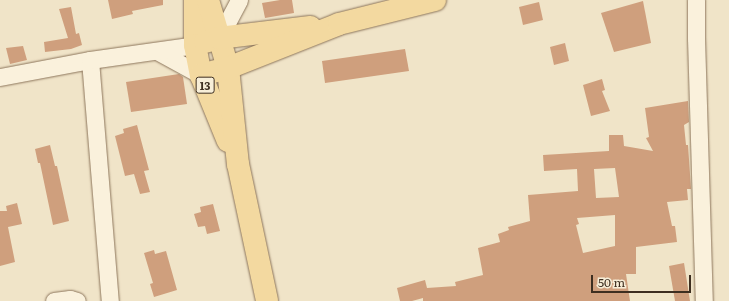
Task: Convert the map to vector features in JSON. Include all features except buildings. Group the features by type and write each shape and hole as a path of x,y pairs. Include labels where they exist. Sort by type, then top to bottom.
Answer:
{"main road":[{"name":"13","path":"195,0 195,44 201,75 238,164"},
{"path":"208,0 219,38"},
{"path":"195,44 219,38 339,24 435,0"},
{"path":"201,75 228,68 339,24"},
{"name":"13","path":"219,38 228,68 238,164 266,301"}],"street":[{"path":"219,38 239,0"},
{"path":"696,0 704,301"},
{"path":"0,77 90,60 158,51 195,44"},
{"path":"158,51 201,75"},
{"path":"90,60 110,301"},
{"path":"54,301 70,299 78,301"}]}
